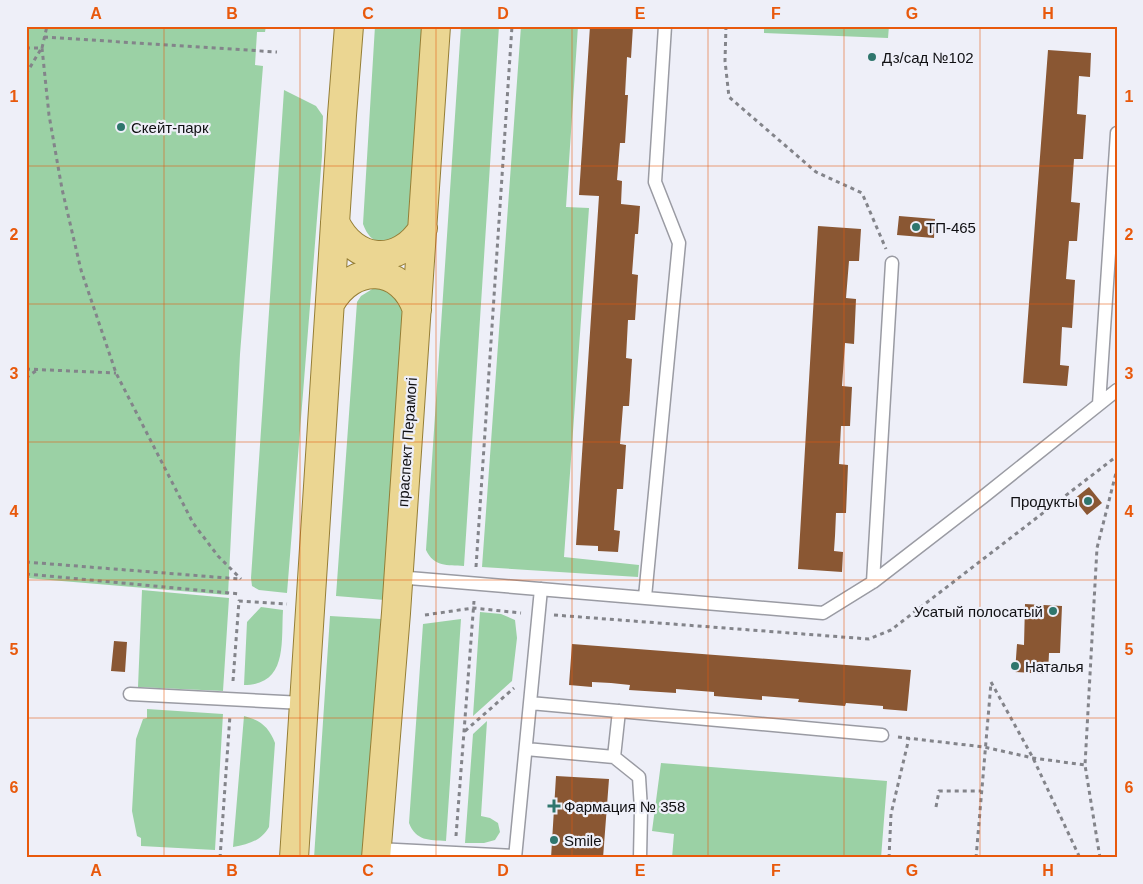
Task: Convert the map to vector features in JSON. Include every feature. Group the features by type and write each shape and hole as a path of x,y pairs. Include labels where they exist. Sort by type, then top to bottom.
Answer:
{"main road":[{"path":"294,858 349,26"},
{"name":"праспект Перамогі","path":"376,853 398,577 436,26"},
{"path":"335,222 344,238 357,250 368,254 380,255 391,254 405,248 417,237 423,228"},
{"path":"330,304 336,293 345,284 369,274 382,275 396,281 408,291 417,310"}],"lane":[{"path":"645,597 679,243 655,182 665,26"},
{"path":"1099,404 1117,132"},
{"path":"873,582 892,263"},
{"path":"398,577 823,612 873,582 1117,390"},
{"path":"376,853 455,853 515,857 541,589"},
{"path":"130,694 303,703"},
{"path":"530,703 882,735"},
{"path":"614,757 619,711"},
{"path":"526,749 614,757 639,777 641,810 640,858"}],"path":[{"path":"455,853 512,26"},
{"path":"726,26 725,61 729,97 816,172 862,193 892,263"},
{"path":"26,562 241,579 218,556 193,523 116,373 81,270 62,189 49,115 42,48 47,27"},
{"path":"44,37 277,52"},
{"path":"26,48 42,48"},
{"path":"26,74 42,48"},
{"path":"26,369 116,373"},
{"path":"26,378 37,370"},
{"path":"425,615 473,608 869,639 891,630 1117,456"},
{"path":"1100,858 1085,765 1097,548 1117,469"},
{"path":"26,574 240,594"},
{"path":"220,858 239,600 287,604"},
{"path":"464,732 533,671"},
{"path":"976,858 991,682 1032,758 1080,858"},
{"path":"882,735 984,747 1032,758 1085,765"},
{"path":"909,738 891,814 889,857 934,858"},
{"path":"936,806 939,791 981,791"}],"green space":[{"path":"26,26 266,26 265,32 257,32 255,65 263,66 240,354 228,595 26,578"},
{"path":"375,26 422,26 408,228 404,235 382,244 370,237 363,224"},
{"path":"461,26 499,26 464,566 447,565 437,562 429,556 426,550"},
{"path":"521,26 578,26 566,207 589,208 564,557 639,565 638,577 482,567"},
{"path":"764,26 889,26 888,38 764,33"},
{"path":"284,90 316,106 323,116 322,156 287,593 259,590 252,586 251,578"},
{"path":"374,288 389,289 405,305 385,600 336,596 357,302 361,296"},
{"path":"142,590 229,598 223,691 138,687"},
{"path":"261,607 283,610 279,660 275,670 268,678 258,683 244,685 247,622"},
{"path":"480,612 501,614 515,620 517,638 512,681 473,716"},
{"path":"330,616 381,619 365,858 314,858"},
{"path":"461,619 446,841 429,840 415,833 409,823 423,624"},
{"path":"147,709 223,714 215,850 141,846 141,838 137,836 132,811 136,739 143,719 147,718"},
{"path":"244,716 263,725 275,743 269,827 262,836 254,841 233,847"},
{"path":"487,721 481,816 490,818 498,823 500,832 495,840 484,843 465,843 473,734"},
{"path":"661,763 887,781 881,858 672,858 674,834 652,831"}],"building":[{"path":"590,26 633,26 631,58 627,57 625,95 628,95 625,143 620,143 617,180 622,181 621,204 640,206 638,234 635,234 632,274 638,275 635,320 628,320 626,358 632,359 629,406 623,406 620,444 626,445 623,489 617,489 614,530 620,531 618,552 598,551 598,546 576,545 599,196 579,195"},
{"path":"1048,50 1091,53 1090,77 1079,76 1077,114 1086,115 1083,159 1074,159 1071,202 1080,203 1077,241 1069,241 1066,279 1075,280 1072,328 1062,327 1060,365 1069,366 1067,386 1023,383"},
{"name":"ТП-465","path":"899,216 935,219 934,238 897,235"},
{"path":"818,226 861,229 859,261 849,261 846,298 856,299 854,344 845,343 842,386 852,387 850,426 841,426 839,464 848,465 846,513 836,513 834,551 843,552 842,572 798,569"},
{"name":"Продукты","path":"1089,487 1102,503 1087,515 1074,499"},
{"path":"1025,604 1062,606 1060,653 1049,653 1048,674 1015,672 1017,644 1024,645"},
{"path":"114,641 127,642 125,672 111,671"},
{"path":"572,644 911,670 907,711 883,709 883,706 846,703 845,706 798,702 799,699 762,696 762,700 714,696 714,692 676,689 676,693 629,690 630,685 611,683 592,682 592,687 569,685"},
{"path":"556,776 609,779 603,858 551,858"}],"place":[{"name":"Дз/сад №102","path":"872,57"},
{"name":"Скейт-парк","path":"121,127"},
{"name":"ТП-465","path":"916,227"},
{"name":"Продукты","path":"1088,501"},
{"name":"Усатый полосатый","path":"1053,611"},
{"name":"Наталья","path":"1015,666"},
{"name":"Фармация № 358","path":"554,806"},
{"name":"Smile","path":"554,840"}]}
